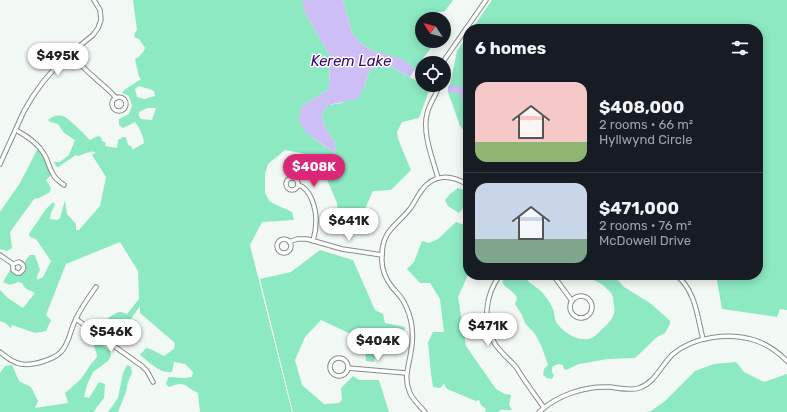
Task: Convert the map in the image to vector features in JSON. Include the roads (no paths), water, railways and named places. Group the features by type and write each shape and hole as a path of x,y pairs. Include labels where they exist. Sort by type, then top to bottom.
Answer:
{"street":[{"path":"0,164 24,111 33,96 52,71 70,53 93,35 98,28 100,10 94,0"},
{"path":"469,24 486,0"},
{"path":"446,56 463,33"},
{"path":"70,53 88,72 113,93 116,98"},
{"path":"437,92 428,109 425,125 438,178"},
{"path":"16,130 24,134 39,146 52,174 64,185"},
{"path":"425,412 409,392 406,373 412,345 412,331 407,310 402,299 389,283 385,275 382,264 383,243 391,228 410,208 429,183 438,178 444,177 454,178 463,182"},
{"path":"298,185 302,186 309,194 313,204 316,223 313,240"},
{"path":"289,242 302,239 313,240 342,249 382,255"},
{"path":"0,254 13,264"},
{"path":"497,280 491,290 487,304 487,320 492,339 503,354 515,366 544,408"},
{"path":"557,280 572,301 571,310 575,316 584,317 590,313 592,307 590,300 584,297 578,297 572,301"},
{"path":"681,280 692,294 703,339"},
{"path":"0,352 10,360 21,364 50,359 62,351 82,307 96,287"},
{"path":"76,319 142,366 147,371 153,382"},
{"path":"539,412 562,397 582,390 604,387 629,389 641,387 652,381 664,364 678,350 703,339 735,336 751,339 770,347 778,352 787,361"},
{"path":"340,358 345,360 348,368 346,373 337,376 332,372 330,367 332,361 340,358"},
{"path":"348,368 406,373"}],"water":[{"name":"Kerem Lake","path":"303,0 343,0 352,33 362,44 371,50 404,60 415,69 410,77 381,61 369,72 358,99 328,105 321,115 327,131 334,140 336,153 320,143 300,124 299,119 302,106 329,89 330,56 303,9"},
{"path":"451,85 463,86 463,98 458,93 451,92"}]}
